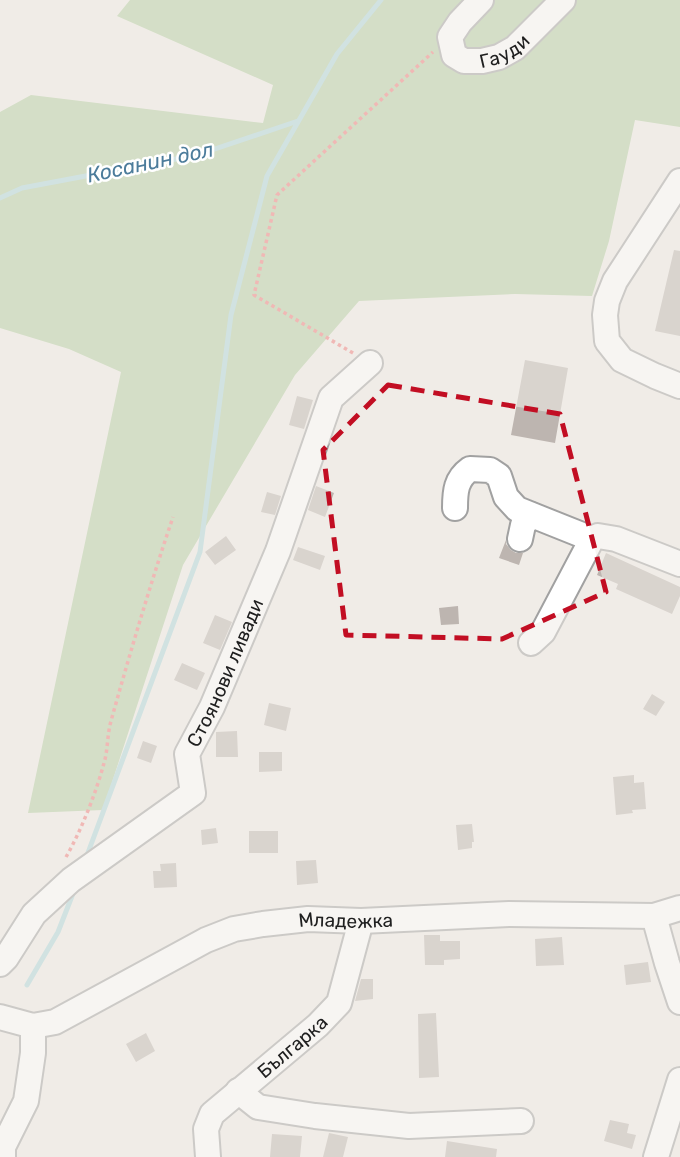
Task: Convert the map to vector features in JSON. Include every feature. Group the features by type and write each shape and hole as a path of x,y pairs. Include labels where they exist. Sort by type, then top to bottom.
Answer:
{"street":[{"name":"Гауди","path":"481,0 450,37 454,55 464,61 499,57 515,48 563,0"},
{"path":"680,181 615,281 604,315 607,341 622,360 680,386"},
{"name":"Стоянови ливади","path":"0,964 34,914 71,880 192,793 187,754 212,707 278,551 331,398 370,363"},
{"path":"455,508 457,483 464,473 470,469 491,470 499,476 506,497 517,509 592,539"},
{"path":"520,539 523,525 531,515"},
{"path":"531,643 543,632 592,539 598,536 616,539 680,564"},
{"name":"Младежка","path":"33,1026 55,1022 206,940 234,929 308,919 361,921 509,914 654,916 680,907"},
{"path":"654,916 680,1002"},
{"name":"Българка","path":"208,1157 206,1129 212,1114 318,1025 339,1003 361,921"},
{"path":"0,1017 33,1026 33,1053 26,1101 3,1147 3,1157"},
{"path":"656,1157 680,1080"},
{"path":"238,1091 258,1107 315,1116 410,1126 521,1121"}],"path":[{"path":"370,363 254,295 277,195 450,37"},
{"path":"61,867 74,844 105,762 109,727 145,601 173,517"}],"highlighted area":[{"path":"388,385 560,414 606,592 502,639 346,635 323,450"}],"green space":[{"path":"130,0 680,0 680,127 635,120 609,241 592,296 515,294 359,301 295,375 183,565 103,810 28,813 121,372 69,349 0,328 0,112 31,95 263,123 273,85 117,16"}],"building":[{"path":"674,250 680,251 680,336 655,331"},
{"path":"525,360 568,368 555,443 511,435"},
{"path":"297,396 313,400 304,429 289,425"},
{"path":"316,486 334,493 325,517 308,510"},
{"path":"267,492 281,496 275,515 261,512"},
{"path":"226,536 236,550 215,565 205,552"},
{"path":"506,540 511,550 523,553 519,565 499,558"},
{"path":"298,547 325,556 320,570 293,560"},
{"path":"606,553 680,587 680,596 672,614 616,589 618,584 597,575"},
{"path":"458,606 459,624 441,625 439,608"},
{"path":"215,615 232,622 220,650 203,643"},
{"path":"182,663 205,673 197,690 174,680"},
{"path":"652,694 665,702 656,716 643,709"},
{"path":"269,703 291,708 286,731 264,725"},
{"path":"237,731 238,757 216,757 216,732"},
{"path":"143,741 157,746 151,763 137,758"},
{"path":"259,752 282,752 282,771 259,772"},
{"path":"634,775 634,783 644,782 646,809 616,815 613,777"},
{"path":"472,824 472,848 458,850 456,825"},
{"path":"216,828 218,843 202,845 201,830"},
{"path":"249,831 278,831 278,853 249,853"},
{"path":"316,860 318,883 297,885 296,861"},
{"path":"176,863 177,887 154,888 153,871 161,871 160,864"},
{"path":"424,935 440,935 440,941 460,941 460,959 444,960 444,965 425,965"},
{"path":"562,937 564,965 536,966 535,939"},
{"path":"648,962 651,982 626,985 624,965"},
{"path":"361,979 373,979 373,999 355,1001"},
{"path":"436,1013 439,1077 419,1078 418,1014"},
{"path":"146,1033 155,1051 136,1062 126,1044"},
{"path":"610,1120 629,1124 627,1133 636,1135 632,1149 604,1141"},
{"path":"329,1133 348,1137 343,1157 323,1157"},
{"path":"272,1134 302,1136 300,1157 270,1157"},
{"path":"447,1141 497,1149 496,1157 445,1157"}],"waterway":[{"path":"86,858 200,552 231,315 267,176 337,54 381,0"},
{"name":"Косанин дол","path":"0,198 22,188 197,155 298,121"},
{"path":"27,985 58,932 74,891"}]}
